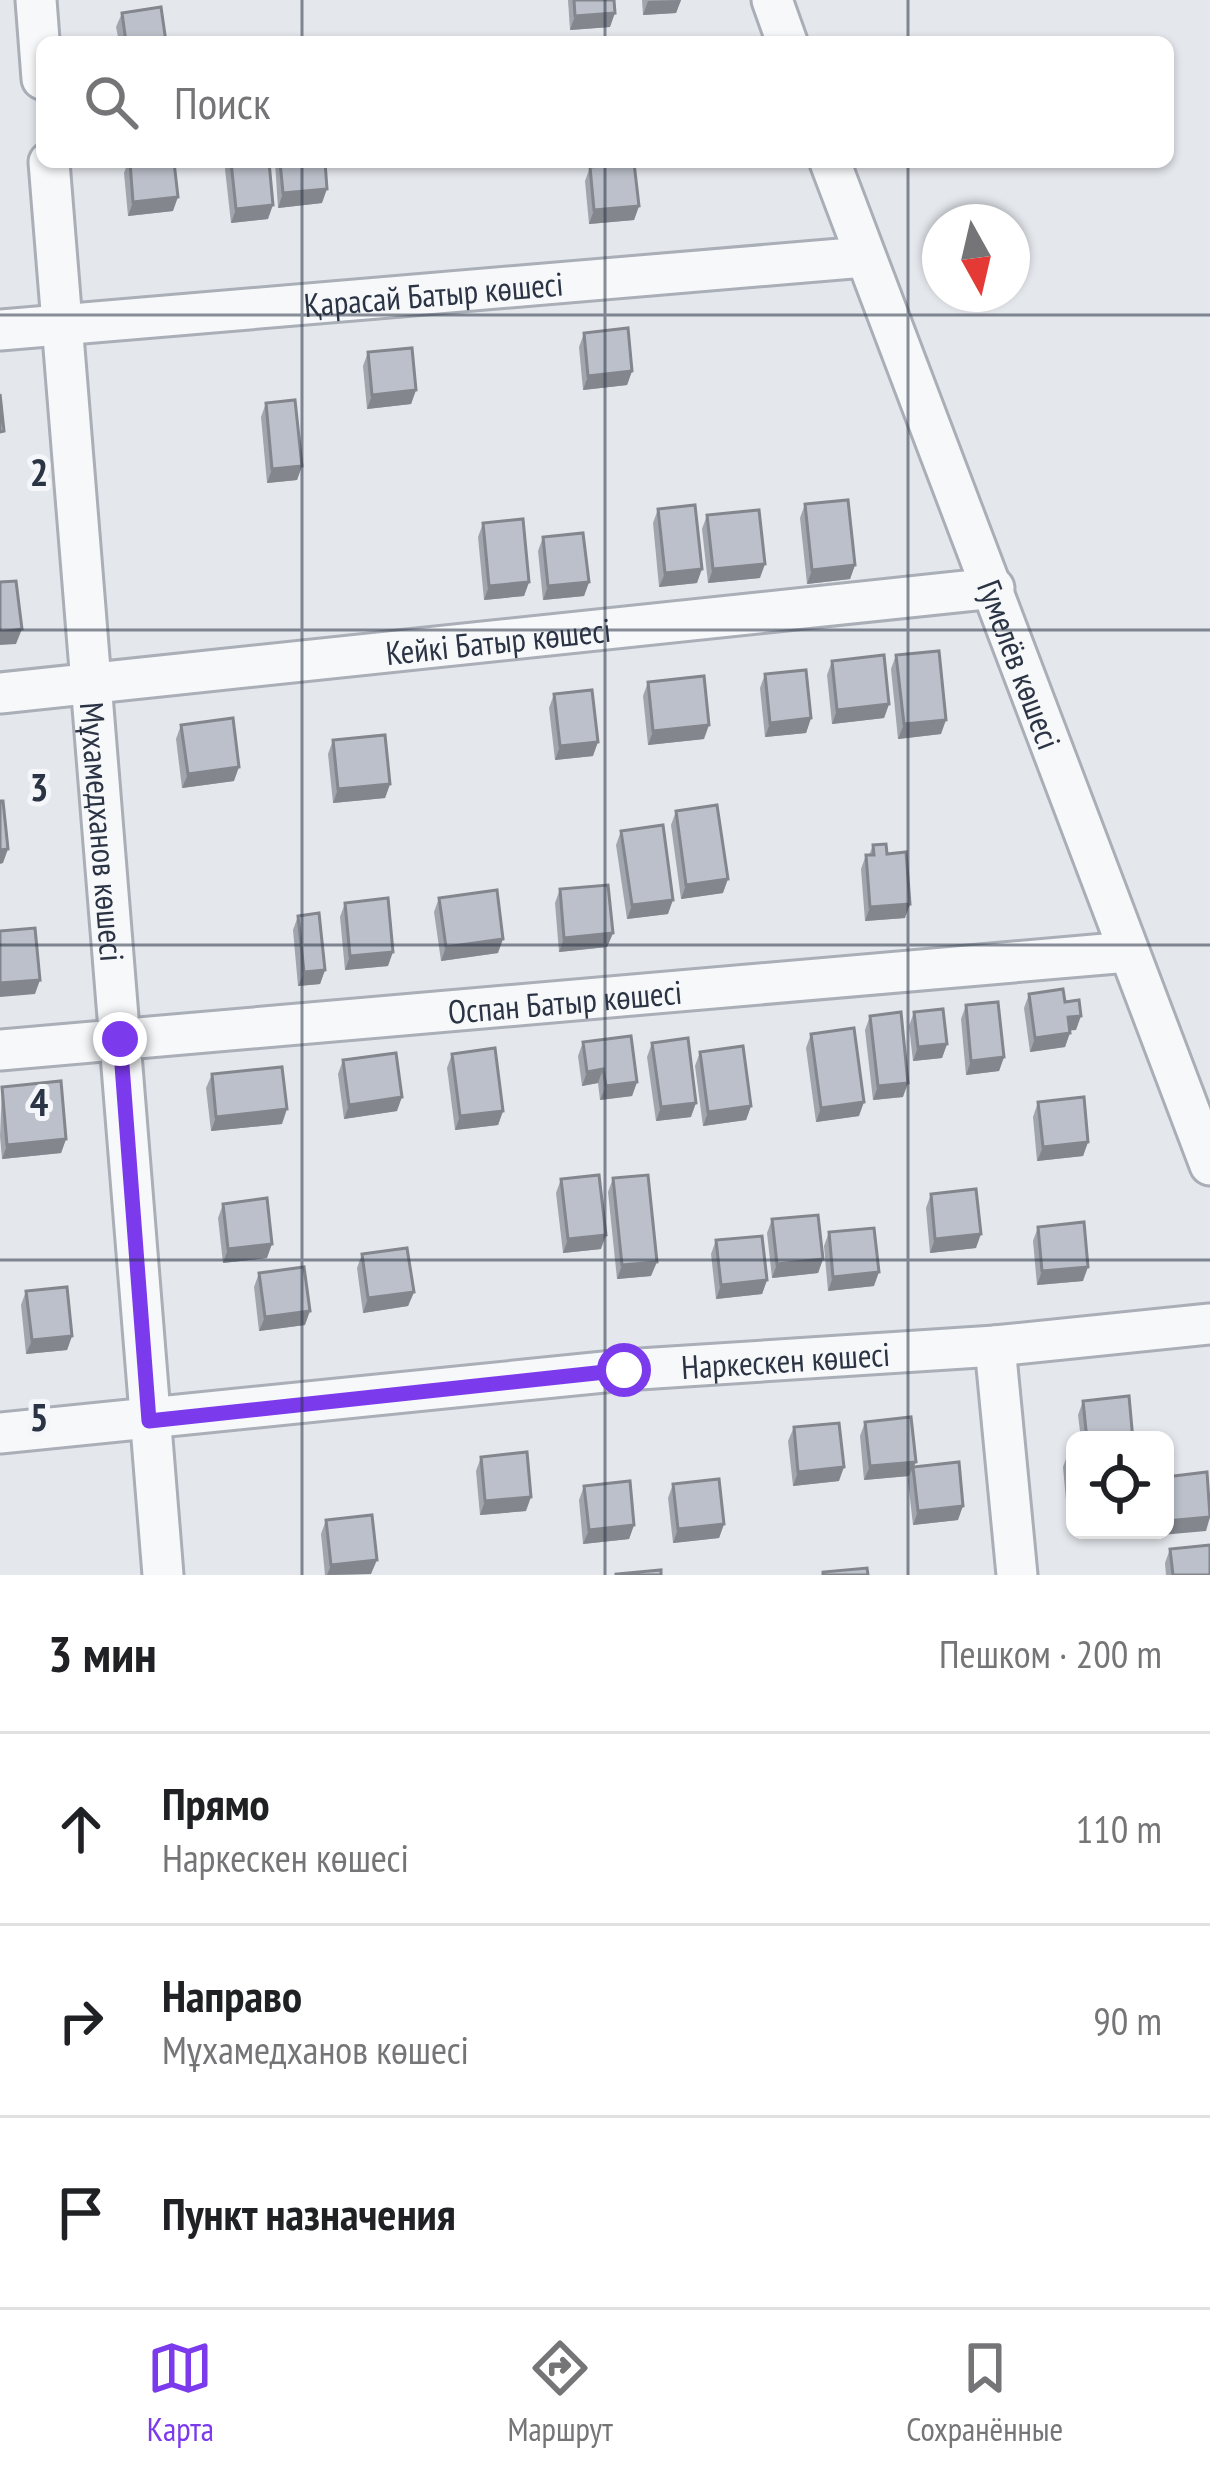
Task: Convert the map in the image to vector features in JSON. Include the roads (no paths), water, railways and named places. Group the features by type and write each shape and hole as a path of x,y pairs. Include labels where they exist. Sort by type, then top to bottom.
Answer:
{"street":[{"path":"35,0 38,36"},
{"path":"772,0 785,36"},
{"name":"Мұхамедханов көшесі","path":"49,168 163,1575"},
{"name":"Гумелёв көшесі","path":"832,168 1210,1165"},
{"name":"Қарасай Батыр көшесі","path":"0,330 865,257"},
{"name":"Кейкі Батыр көшесі","path":"0,693 994,589"},
{"name":"Оспан Батыр көшесі","path":"0,1050 1128,952"},
{"name":"Наркескен көшесі","path":"0,1433 624,1370 995,1346 1210,1324"},
{"path":"995,1346 1017,1575"}]}
